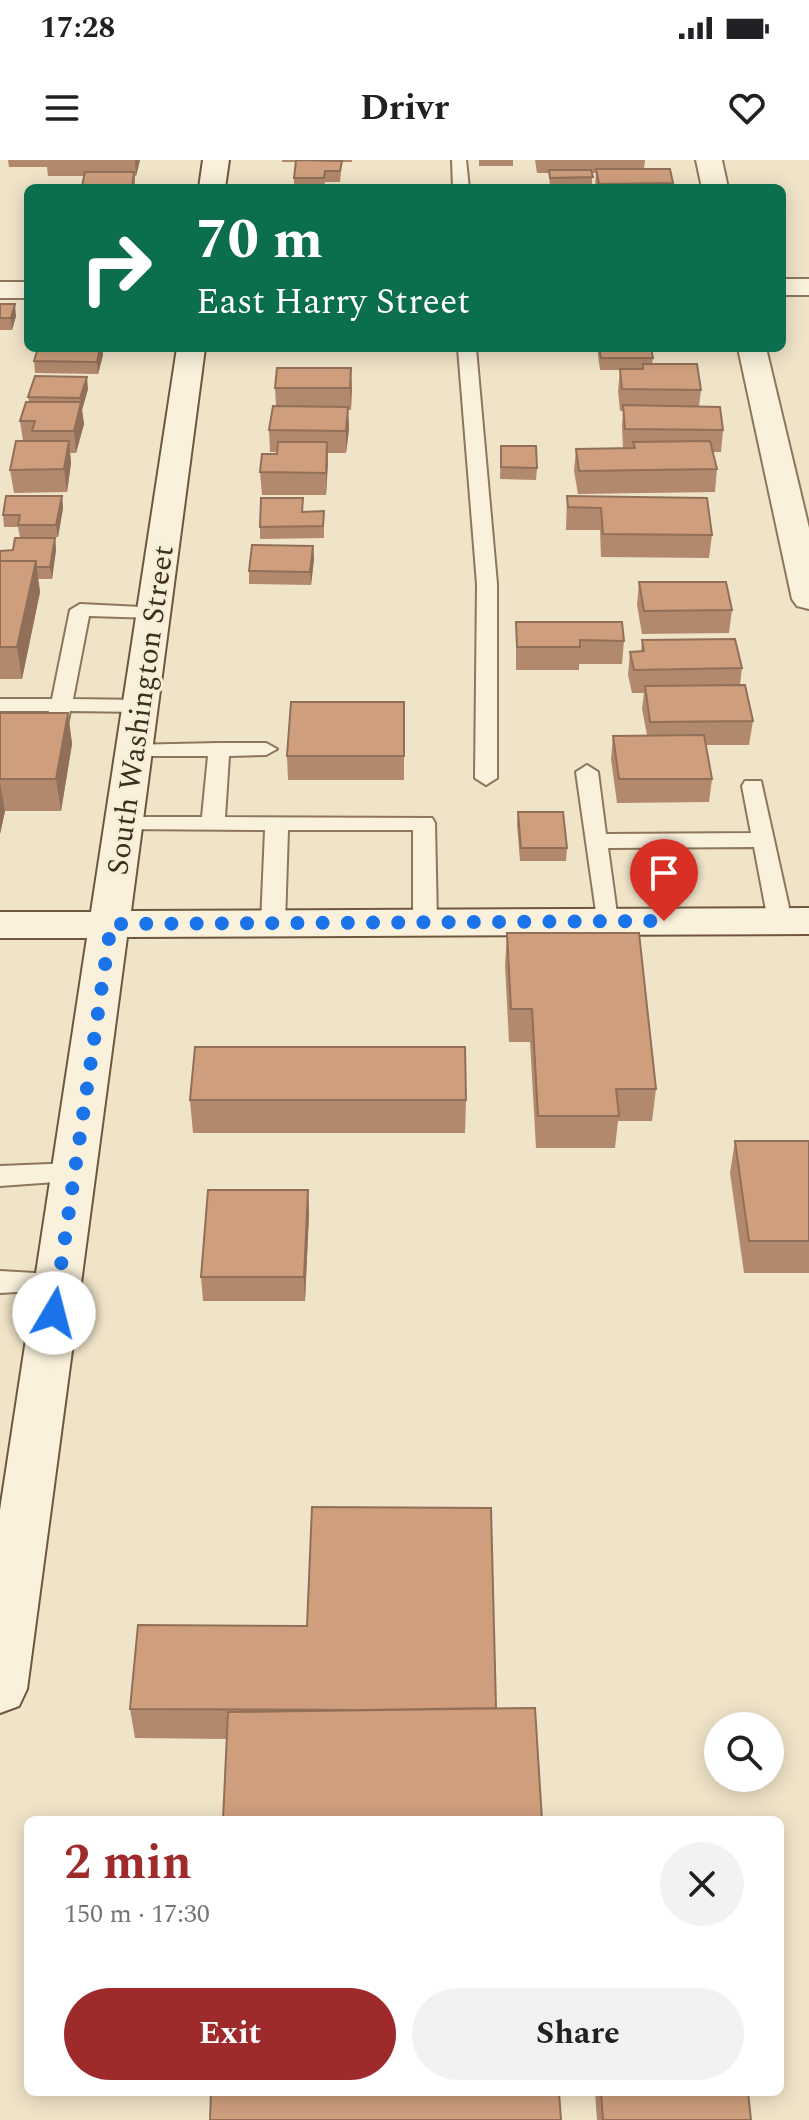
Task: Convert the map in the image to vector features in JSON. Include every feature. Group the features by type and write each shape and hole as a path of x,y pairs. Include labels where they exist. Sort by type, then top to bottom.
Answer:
{"street":[{"path":"213,184 216,160"},
{"path":"709,160 714,184"},
{"path":"786,287 809,287"},
{"path":"0,290 24,290"},
{"name":"South Washington Street","path":"0,1689 4,1628 59,1282 190,352"},
{"path":"753,352 809,599"},
{"path":"0,925 795,921"}],"lane":[{"path":"459,160 461,184"},
{"path":"467,352 487,584 486,778"},
{"path":"0,729 55,729 80,610 154,612"},
{"path":"0,705 141,706"},
{"path":"213,824 219,749"},
{"path":"135,750 266,749"},
{"path":"587,772 606,921"},
{"path":"753,786 764,840 795,921"},
{"path":"124,824 424,823 425,922"},
{"path":"273,923 277,824"},
{"path":"596,841 764,840"},
{"path":"0,1176 74,1173"},
{"path":"0,1282 59,1282"}],"building":[{"path":"296,160 342,161 340,171 325,171 324,178 294,178"},
{"path":"596,169 670,169 673,183 599,184"},
{"path":"549,170 591,170 593,177 550,178"},
{"path":"85,172 134,172 132,184 82,184"},
{"path":"0,304 15,304 11,318 0,318"},
{"path":"37,352 99,352 97,362 34,361"},
{"path":"600,352 652,352 653,358 601,358"},
{"path":"643,364 697,364 701,390 622,389 620,369 643,369"},
{"path":"277,368 351,368 350,388 275,388"},
{"path":"35,376 87,377 80,398 28,397"},
{"path":"26,402 81,402 74,431 32,431 35,421 20,421"},
{"path":"623,405 720,407 723,430 625,429"},
{"path":"273,406 348,407 346,431 269,430"},
{"path":"16,441 69,441 64,469 10,470"},
{"path":"710,441 717,469 579,471 576,449 635,448 633,442"},
{"path":"278,442 327,442 326,473 260,472 262,454 277,454"},
{"path":"501,446 536,446 537,468 501,467"},
{"path":"6,496 62,496 56,525 18,525 20,515 3,515"},
{"path":"567,496 707,498 712,535 603,534 601,508 568,507"},
{"path":"261,498 303,498 302,512 324,511 323,526 260,527"},
{"path":"15,538 55,538 50,567 36,567 36,561 0,561 0,551 13,550"},
{"path":"252,545 313,546 310,572 249,571"},
{"path":"0,561 36,561 17,647 0,647"},
{"path":"639,582 726,582 732,610 644,611"},
{"path":"516,622 622,622 624,641 580,640 580,647 517,647"},
{"path":"735,639 742,668 634,670 630,652 644,651 642,640"},
{"path":"745,685 753,721 650,722 645,686"},
{"path":"291,702 404,702 404,756 287,756"},
{"path":"0,713 68,713 56,779 0,779"},
{"path":"704,735 712,779 619,779 613,736"},
{"path":"518,812 563,812 567,848 521,848"},
{"path":"507,933 639,933 656,1089 616,1089 619,1116 538,1116 532,1009 511,1009"},
{"path":"195,1047 465,1047 466,1100 190,1100"},
{"path":"735,1141 809,1141 809,1241 749,1241"},
{"path":"208,1190 308,1190 304,1277 201,1277"},
{"path":"312,1507 491,1508 496,1708 130,1709 138,1625 307,1626"},
{"path":"535,1708 542,1816 223,1816 228,1712"},
{"path":"211,2096 559,2096 561,2120 210,2120"},
{"path":"601,2096 748,2096 751,2120 603,2120"}],"route":[{"path":"54,1313 111,924 664,921"}]}
